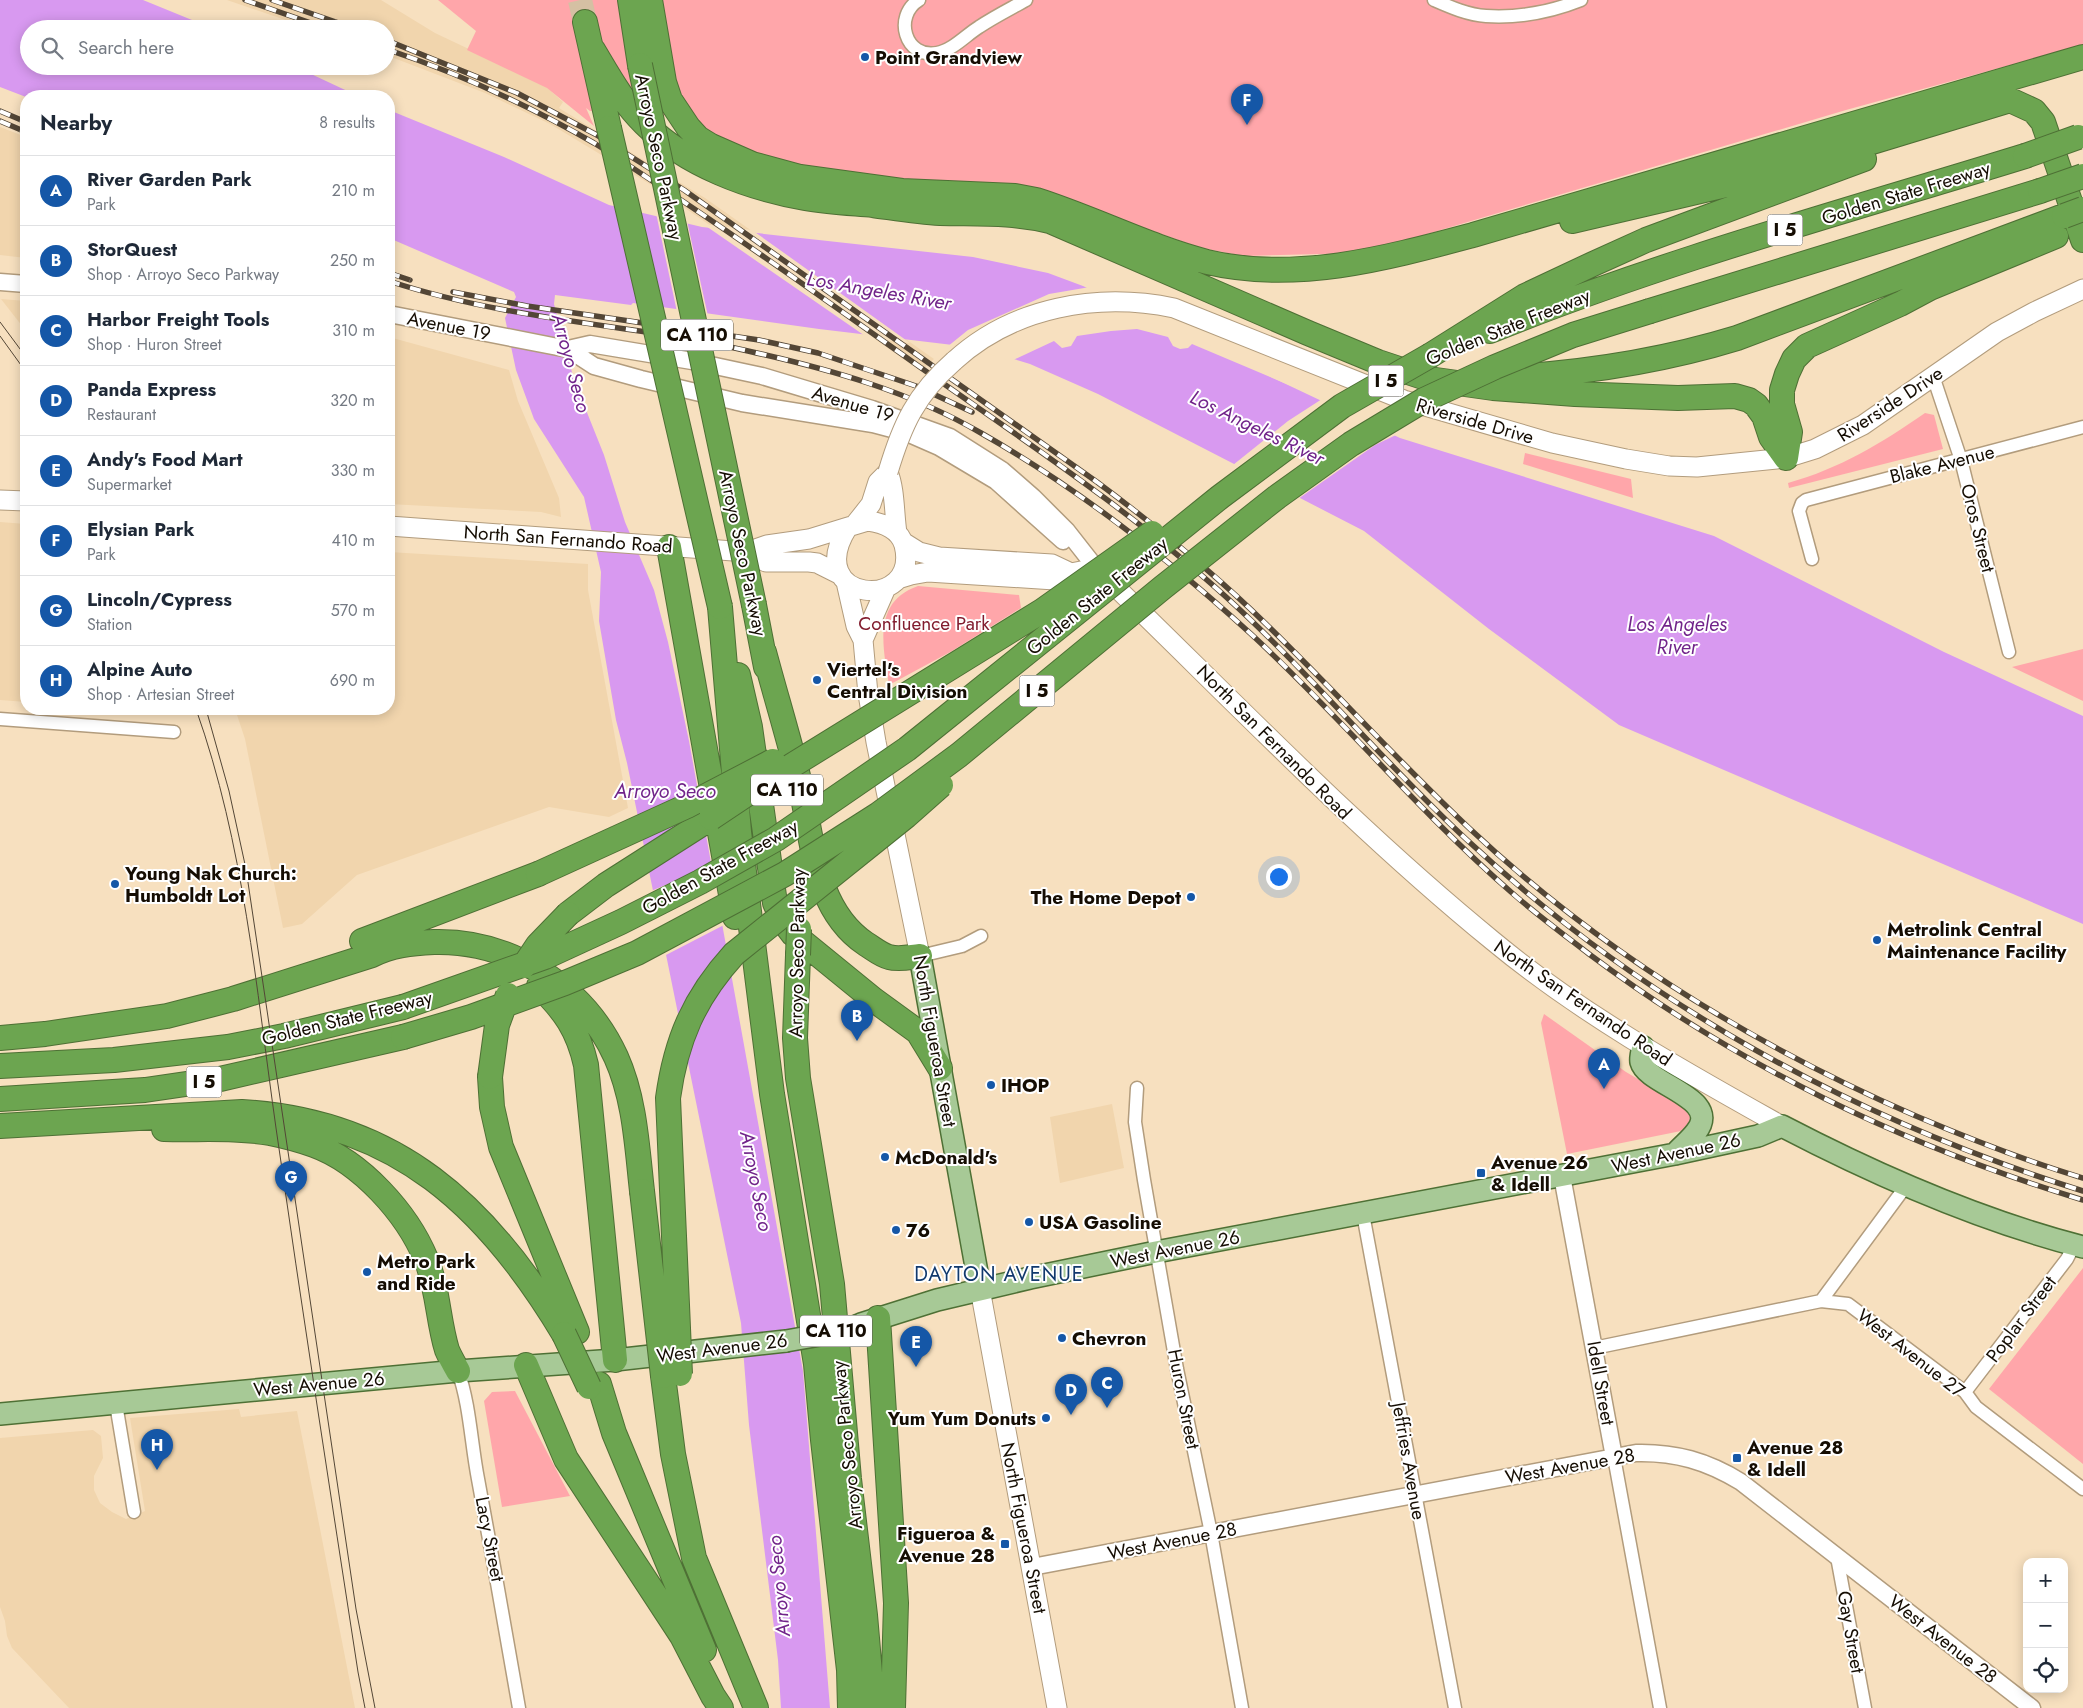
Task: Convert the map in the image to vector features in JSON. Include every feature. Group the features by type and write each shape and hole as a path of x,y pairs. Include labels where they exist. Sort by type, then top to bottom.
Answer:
{"highway":[{"name":"Arroyo Seco Parkway","path":"630,0 640,65 764,652 797,849 799,929 795,1038 798,1078 832,1284 849,1479 865,1615 873,1708"},
{"path":"650,0 666,89 677,113 698,138 711,146 768,170 800,178 902,191 1015,196 1036,200 1202,260 1268,269 1312,268 1351,264 1473,235 2083,57"},
{"name":"Arroyo Seco Parkway","path":"585,22 721,608 739,832 772,1094 816,1364 848,1670 850,1708"},
{"path":"593,50 623,97 645,124 687,156 730,177 804,198 939,213 999,212 1050,221 1378,362 1429,379 1493,388 1667,398 1735,396 1756,405 1764,416 1771,437 1786,458"},
{"path":"1473,235 1540,228 1697,193 1747,180 2010,100 2034,111 2043,122 2076,224"},
{"path":"1431,355 1525,296 1646,240 1973,118 2021,104"},
{"name":"Golden State Freeway","path":"0,1066 114,1060 228,1047 284,1036 403,1007 545,957 621,922 692,886 776,839 907,749 1220,497 1342,406 1431,355 1545,309 1694,258 2025,156 2080,136"},
{"name":"Golden State Freeway","path":"0,1099 145,1090 220,1079 403,1037 471,1017 565,984 637,953 710,916 785,874 879,814 959,755 1276,497 1351,444 1424,400 1495,367 1573,335 2040,191 2083,176"},
{"path":"1378,362 1440,375 1508,378 1570,374 1642,363 1737,338 2076,224"},
{"path":"1786,458 1790,432 1782,404 1782,390 1794,359 1806,346 1893,308 1930,288 2076,224"},
{"path":"727,1708 594,1385 570,1333 501,1147 492,1107 490,1077 497,1025 512,986 538,946 568,914 606,885 919,686 1042,611 1164,525 1267,445 1342,406"},
{"path":"669,546 754,1024 772,1094"},
{"path":"721,608 733,650 750,727 775,903 783,921 793,934 813,952 918,1032 940,1068"},
{"path":"764,652 801,787 818,872 830,902 843,923 859,939 878,952 890,958 920,956"},
{"path":"115,1023 150,1010 304,964 538,874 687,806 919,686"},
{"path":"756,1708 718,1620 694,1558 673,1454 668,1105 674,1062 691,1013 712,979 734,954 906,816 950,778 986,746 1042,686"},
{"path":"0,1038 46,1034 167,1016 233,999 372,955 386,948 417,943 451,942 503,953 520,960 551,977 564,989 597,1025 605,1036 619,1064 627,1089 635,1128 642,1191 672,1375"},
{"path":"372,955 388,956 421,950 456,951 486,956 506,965 537,984 557,1003 571,1022 581,1043 586,1065 615,1360"},
{"path":"43,1125 211,1112 242,1112 261,1113 315,1122 356,1135 414,1164 458,1198 511,1256 548,1308 570,1333"},
{"path":"0,1126 43,1125 247,1131 270,1133 315,1145 349,1164 379,1190 414,1235 426,1260 437,1297 448,1351 458,1371"},
{"path":"868,1322 896,1603 893,1708"},
{"path":"526,1365 566,1459 682,1636 721,1708"}],"main road":[{"name":"Riverside Drive","path":"852,525 871,504 878,482 888,472 899,436 912,409 939,374 970,348 992,333 1018,320 1051,308 1088,302 1126,301 1174,308 1404,400 1468,420 1585,451 1669,466 1697,467 1786,458 1815,449 1848,434 1997,332 2083,289"},
{"name":"Riverside Drive","path":"888,472 893,484 893,511 900,537"},
{"path":"0,500 20,501"},
{"path":"1071,572 1052,564 939,557 920,552 889,526 880,522 868,521 852,525 839,541 835,553 836,564 843,578 854,588 865,592 874,592 912,575 928,572 1055,580 1071,572 1093,565"},
{"name":"North San Fernando Road","path":"747,552 767,545 809,540 852,525"},
{"name":"North San Fernando Road","path":"395,526 747,552 766,562 817,563 843,578"},
{"path":"892,584 906,561 900,537"},
{"name":"North San Fernando Road","path":"1093,565 1396,859 1494,942 1540,978 1643,1047 1782,1126 1906,1186 1951,1205 2079,1246"},
{"name":"North Figueroa Street","path":"843,578 856,626 864,640 868,694 876,742 920,956 1057,1708"},
{"name":"North Figueroa Street","path":"864,640 892,584"},
{"path":"1643,1047 1641,1062 1647,1072 1692,1100 1698,1106 1701,1114 1701,1124 1697,1132 1675,1154"},
{"name":"West Avenue 26","path":"0,1414 458,1371 722,1350 843,1331 980,1289 1156,1252 1675,1154 1758,1136 1782,1126"}],"street":[{"path":"919,0 912,4 904,16 905,32 911,46 923,54 938,53 959,42 978,28 1026,0"},
{"path":"1434,0 1455,9 1484,16 1523,15 1563,7 1581,0"},
{"path":"0,282 20,284"},
{"name":"Avenue 19","path":"395,315 568,349 594,366 742,403 872,424 907,433 940,447 996,481 1076,553 1093,565"},
{"name":"Avenue 19","path":"568,349 590,344 762,376 889,414 950,437 1002,470 1033,497 1067,531 1093,565"},
{"name":"Oros Street","path":"1933,376 1961,460 2008,652"},
{"name":"Blake Avenue","path":"1812,559 1799,512 1802,503 1840,490 2083,427"},
{"path":"0,719 174,732"},
{"path":"920,956 962,946 981,936"},
{"name":"Huron Street","path":"1137,1088 1135,1122 1156,1252 1179,1379 1211,1533 1242,1708"},
{"name":"Idell Street","path":"1562,1176 1660,1708"},
{"path":"1821,1301 1906,1186"},
{"name":"Jeffries Avenue","path":"1363,1214 1455,1708"},
{"name":"Poplar Street","path":"1965,1392 2079,1246"},
{"name":"West Avenue 27","path":"1594,1348 1821,1301 1848,1304 1965,1392 1976,1407 2083,1489"},
{"name":"Lacy Street","path":"458,1371 465,1390 478,1478 510,1643 519,1708"},
{"path":"116,1404 134,1512"},
{"name":"West Avenue 28","path":"1032,1566 1614,1456 1658,1452 1682,1456 1716,1467 1741,1482 2032,1708"},
{"name":"Gay Street","path":"1837,1557 1865,1708"}],"shaded area":[{"path":"227,0 381,0 435,33 543,84 563,102 559,108 705,198 934,359 921,371 653,186 550,124 485,93 395,58 395,20 286,20"},
{"path":"0,127 20,135 20,257 0,255"},
{"path":"1,299 20,301 20,323"},
{"path":"395,339 509,370 518,401 559,498 561,517 541,512 395,504"},
{"path":"0,522 20,524 20,702 0,700"},
{"path":"395,552 588,564 588,590 628,808 609,817 549,807 357,875 302,924 283,928 245,739 237,715 395,715"},
{"path":"1112,1104 1124,1168 1060,1183 1050,1117"},
{"path":"239,1409 241,1417 297,1411 355,1708 69,1708 12,1648 7,1636 5,1621 0,1607 0,1438 93,1430 101,1436 103,1458 94,1476 94,1490 100,1503 126,1519 145,1511 130,1418"}],"green space":[{"path":"438,0 2083,0 2083,45 1846,110 1363,253 1244,256 1201,248 1040,191 923,183 774,162 709,133 692,117 590,111 586,108 594,126 547,88 467,50 476,31"},
{"path":"1925,413 1934,415 1943,449 1789,488 1788,483 1825,470 1860,454"},
{"path":"1525,453 1631,479 1633,498 1523,464"},
{"name":"Confluence Park","path":"918,586 1019,595 1021,608 952,651 889,685 883,641 887,614 893,603 903,593"},
{"path":"2083,649 2083,701 2012,667"},
{"path":"1544,1014 1626,1072 1684,1106 1688,1110 1689,1123 1681,1131 1567,1154 1541,1023"},
{"path":"2083,1268 2083,1464 1989,1389"},
{"path":"515,1391 570,1496 502,1507 484,1401 492,1392"}],"water":[{"path":"0,0 143,0 192,20 20,20 20,75 313,75 345,90 20,90 20,95 0,87"},
{"name":"Los Angeles River","path":"395,112 504,157 609,205 702,227 973,257 1048,273 1083,286 1400,438 1714,536 1944,652 2083,716 2083,924 1619,725 1489,629 1364,531 1098,394 1030,364 978,348 819,329 633,303 631,305 555,295 554,304 574,380 604,455 625,522 654,590 668,642 689,741 803,1371 830,1708 781,1708 778,1660 749,1425 741,1323 627,763 616,720 599,621 601,572 584,497 534,419 516,370 505,318 516,297 514,292 395,241"}],"pier":[{"path":"656,213 687,221 708,316 677,312"},
{"path":"703,224 752,230 910,343 868,338"},
{"path":"1090,287 1398,434 1375,445 1298,499 1233,465 1288,421 1322,399 1192,344 1188,348 1180,349 1173,346 1168,337 1137,329 1077,336 1071,346 1062,348 1054,341 1011,361 977,350 947,347 968,330 1049,294"},
{"path":"713,862 724,925 664,956 651,891 697,872"}],"tunnel":[{"path":"580,0 585,22"}],"tram line":[{"path":"0,322 20,349"},
{"path":"0,336 20,364"},
{"path":"198,715 226,812 255,969 306,1332 365,1708"},
{"path":"208,715 229,791 246,869 356,1609 375,1708"}],"railway":[{"path":"245,0 302,20"},
{"path":"272,0 330,20"},
{"path":"395,44 517,93 595,134 684,190 1097,482 1141,515 1226,586 1292,649 1417,778 1469,828 1519,872 1625,954 1680,991 1737,1026 1855,1088 1916,1116 1978,1141 2083,1178"},
{"path":"395,52 440,68 492,91 544,116 604,149 762,255 1111,503 1188,564 1256,625 1435,810 1466,839 1533,898 1604,953 1678,1003 1755,1050 1834,1091 1915,1129 1998,1162 2083,1191"},
{"path":"0,111 20,119"},
{"path":"0,121 20,129"},
{"path":"395,275 410,280"},
{"path":"395,283 460,301 533,315 680,337 778,358 868,383 897,393 954,418 1017,454 1087,501 1188,579 1251,634 1317,698 1444,830 1511,892 1589,954 1646,995 1764,1067 1825,1099 1887,1128 1951,1154 2083,1200"},
{"path":"453,292 527,306 759,340 818,353 916,386 972,412"}],"place":[{"name":"Point Grandview","path":"865,57"},
{"name":"Elysian Park","path":"1247,125"},
{"name":"Viertel's Central Division","path":"817,680"},
{"name":"Young Nak Church: Humboldt Lot","path":"115,884"},
{"name":"The Home Depot","path":"1191,897"},
{"name":"Metrolink Central Maintenance Facility","path":"1877,940"},
{"name":"StorQuest","path":"857,1041"},
{"name":"IHOP","path":"991,1085"},
{"name":"River Garden Park","path":"1604,1089"},
{"name":"McDonald's","path":"885,1157"},
{"name":"Avenue 26 & Idell","path":"1481,1173"},
{"name":"Lincoln/Cypress","path":"291,1202"},
{"name":"USA Gasoline","path":"1029,1222"},
{"name":"76","path":"896,1230"},
{"name":"Metro Park and Ride","path":"367,1272"},
{"name":"Chevron","path":"1062,1338"},
{"name":"Andy's Food Mart","path":"916,1367"},
{"name":"Harbor Freight Tools","path":"1107,1408"},
{"name":"Panda Express","path":"1071,1415"},
{"name":"Yum Yum Donuts","path":"1046,1418"},
{"name":"Avenue 28 & Idell","path":"1737,1458"},
{"name":"Alpine Auto","path":"157,1470"},
{"name":"Figueroa & Avenue 28","path":"1005,1544"}],"district":[{"name":"DAYTON AVENUE","path":"999,1274"}],"water label":[{"name":"Arroyo Seco","path":"571,363"},
{"name":"Arroyo Seco","path":"665,791"},
{"name":"Arroyo Seco","path":"756,1181"},
{"name":"Arroyo Seco","path":"779,1586"}]}
